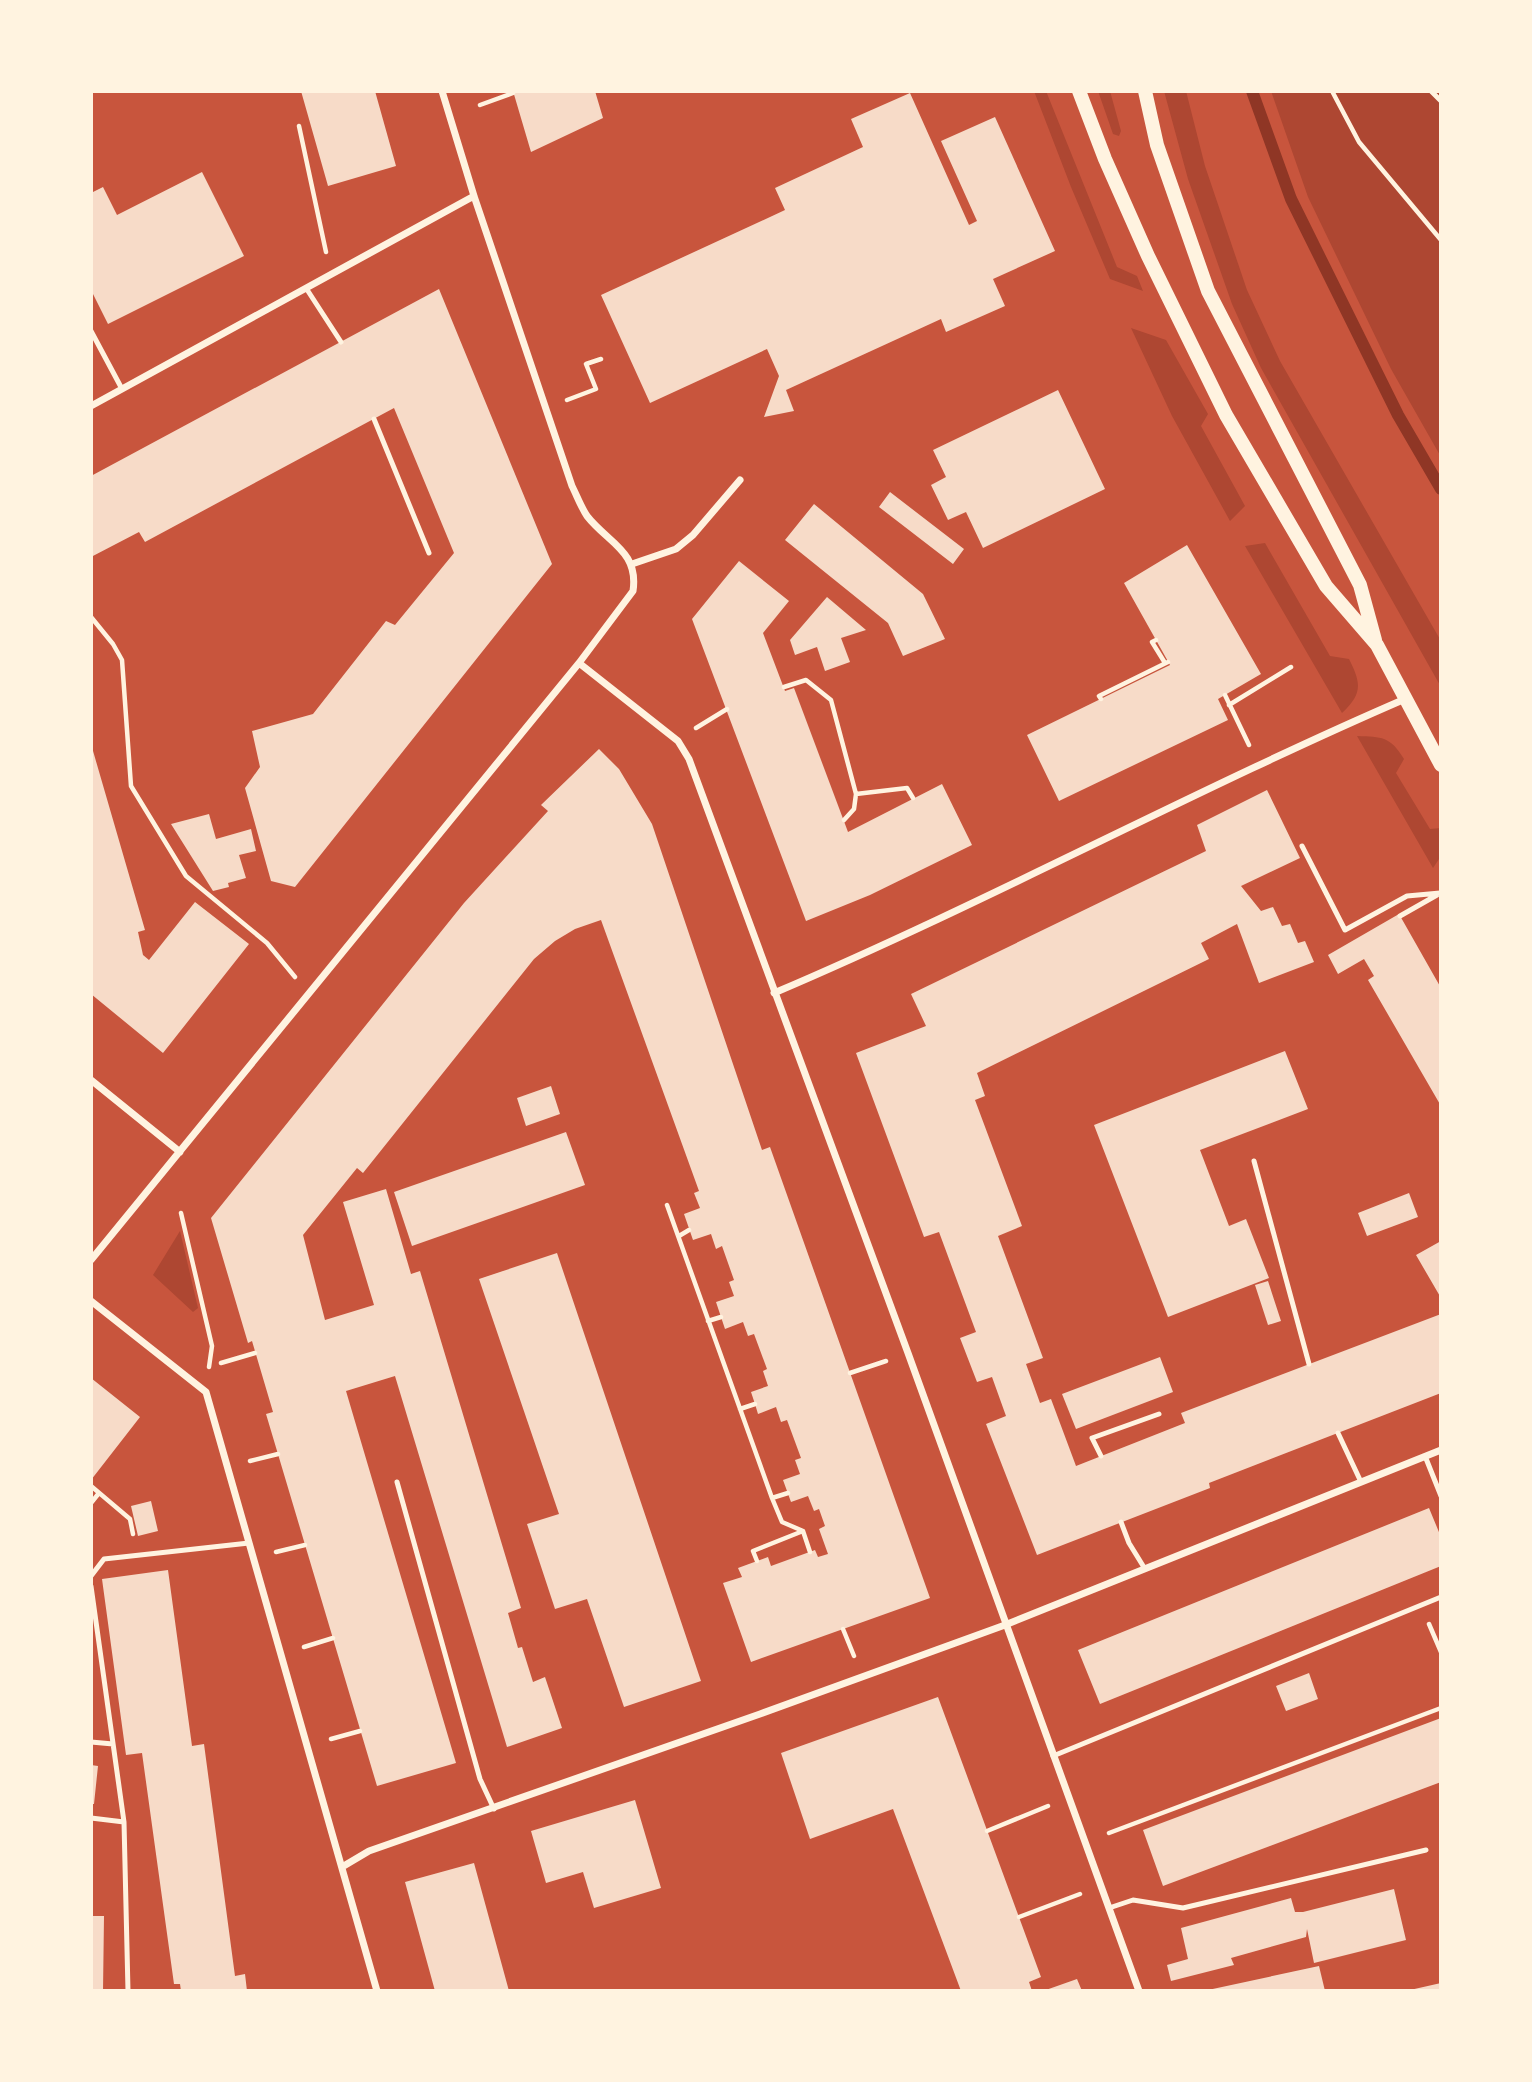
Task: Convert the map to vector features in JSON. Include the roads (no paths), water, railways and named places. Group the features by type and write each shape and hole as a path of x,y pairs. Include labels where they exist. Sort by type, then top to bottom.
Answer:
{"main road":[{"path":"1079,91 1105,159 1148,256 1226,415 1326,586 1377,645 1441,765"},
{"path":"1145,91 1157,145 1208,290 1360,585 1377,645"}],"street":[{"path":"91,1260 579,663 633,591 635,578 632,564 624,551 586,514 572,486 474,196 442,91"},
{"path":"91,406 474,196"},
{"path":"632,564 676,549 693,535 740,480"},
{"path":"579,663 678,741 689,759 1139,1991"},
{"path":"775,993 1406,698"},
{"path":"91,1080 180,1152"},
{"path":"91,1301 206,1392 377,1991"},
{"path":"342,1867 369,1851 494,1809 1005,1625 1441,1450"}],"lane":[{"path":"1431,91 1441,101"},
{"path":"306,288 341,342"},
{"path":"91,331 122,389"},
{"path":"374,419 429,553"},
{"path":"1302,846 1345,930 1407,896 1440,892"},
{"path":"1400,916 1440,892"},
{"path":"1254,1161 1309,1364"},
{"path":"1101,1456 1092,1438 1159,1414"},
{"path":"1338,1433 1362,1482"},
{"path":"1425,1457 1441,1496"},
{"path":"397,1482 480,1779 494,1809"},
{"path":"1121,1522 1129,1543 1145,1569"},
{"path":"91,1576 104,1559 249,1543"},
{"path":"91,1586 124,1822 128,1991"},
{"path":"1053,1756 1441,1597"},
{"path":"91,1742 113,1744"},
{"path":"91,1818 124,1822"},
{"path":"1109,1908 1133,1900 1183,1908 1426,1850"}],"waterway":[{"path":"1252,91 1291,199 1398,415 1441,489"}]}
